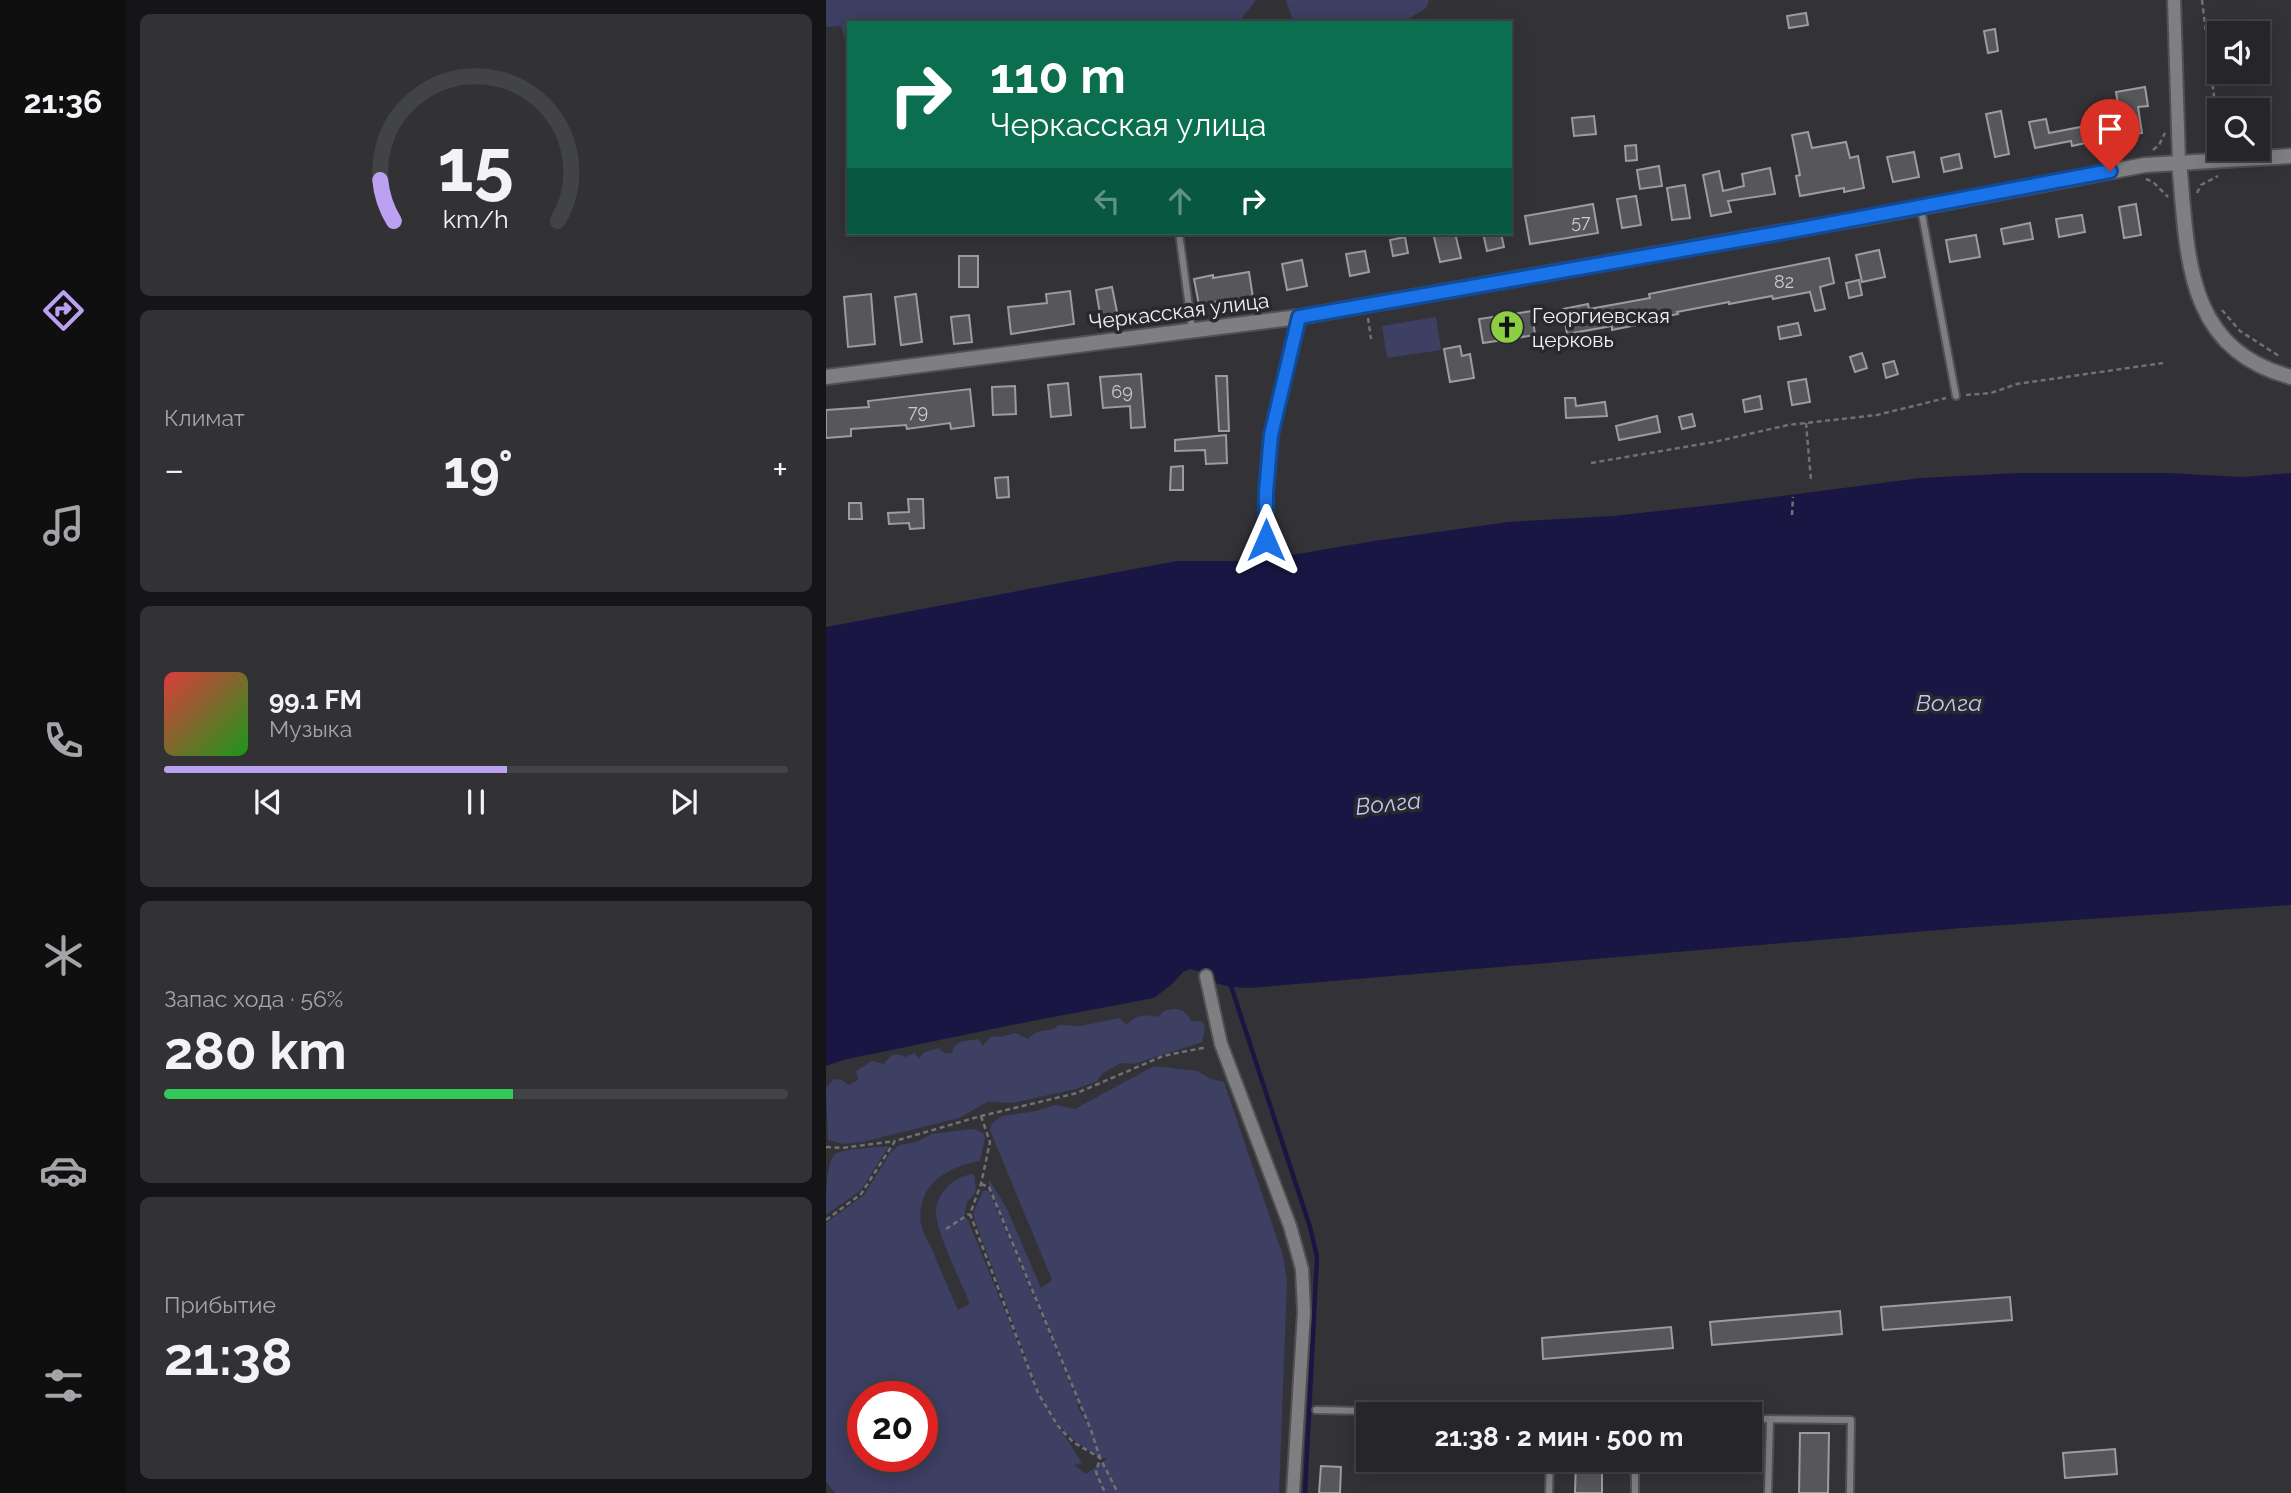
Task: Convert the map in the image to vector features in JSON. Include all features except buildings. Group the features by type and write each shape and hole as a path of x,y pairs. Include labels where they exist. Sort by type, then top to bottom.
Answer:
{"street":[{"path":"2174,0 2179,162 2191,274 2201,304 2223,337 2239,354 2260,366 2291,377"},
{"name":"Черкасская улица","path":"826,377 1299,317 1921,207 2145,164 2288,155"},
{"path":"1206,976 1221,1044 1290,1226 1302,1269 1304,1312 1293,1493"}],"lane":[{"path":"1921,207 1956,396"},
{"path":"1179,235 1192,331"},
{"path":"1266,540 1266,492 1271,435 1299,317"},
{"path":"1316,1410 1356,1411"},
{"path":"1762,1419 1851,1420 1850,1493"},
{"path":"1768,1493 1770,1419"},
{"path":"1549,1493 1550,1472"},
{"path":"1634,1493 1635,1472"}],"path":[{"path":"2202,0 2214,98"},
{"path":"2151,152 2159,145 2165,133 2165,123"},
{"path":"2194,202 2201,185 2224,174"},
{"path":"2144,179 2161,189 2172,206"},
{"path":"2216,300 2240,331 2279,356"},
{"path":"1366,306 1371,339"},
{"path":"1591,463 1806,423 1877,415 1956,396 1991,393 2017,384 2056,377 2163,363"},
{"path":"1806,423 1811,480"},
{"path":"1792,515 1793,497"},
{"path":"826,1147 842,1148 895,1141 981,1116 1077,1093 1163,1056 1221,1044"},
{"path":"946,1228 970,1214 981,1184 990,1142 981,1116"},
{"path":"826,1220 862,1194 895,1141"},
{"path":"981,1184 989,1187 1091,1430 1100,1458 1118,1493"},
{"path":"970,1214 1038,1393 1058,1426 1073,1442 1100,1458"},
{"path":"1100,1458 1096,1472 1105,1493"}],"shaded area":[{"path":"826,0 1256,0 1240,21 847,21 847,47 841,26 826,27"},
{"path":"1286,0 1429,0 1426,8 1405,21 1293,21"},
{"path":"1436,317 1441,350 1387,358 1382,326"},
{"path":"1164,1011 1184,1011 1191,1021 1203,1022 1205,1028 1202,1042 1134,1064 1121,1063 1103,1073 1097,1081 1076,1089 1013,1103 987,1102 959,1118 862,1142 844,1144 828,1140 826,1088 834,1079 849,1085 858,1080 856,1071 872,1061 884,1064 893,1055 905,1057 915,1053 919,1059 923,1053 939,1048 945,1054 952,1053 954,1046 960,1042 978,1039 983,1046 991,1036 1001,1037 1015,1033 1028,1039 1037,1032 1059,1025 1081,1026 1119,1018 1126,1025 1137,1017 1158,1017"},
{"path":"1154,1066 1197,1071 1211,1079 1224,1082 1283,1256 1287,1282 1279,1493 835,1493 826,1482 826,1223 864,1195 891,1152 899,1145 916,1142 932,1134 973,1129 983,1133 985,1138 980,1161 945,1173 928,1189 920,1211 923,1231 958,1310 970,1304 939,1229 936,1209 949,1185 974,1174 976,1192 967,1202 964,1216 968,1220 1038,1393 1082,1463 1074,1465 1086,1474 1108,1458 1100,1458 1075,1441 1059,1425 1039,1393 974,1218 974,1211 983,1191 989,1191 1077,1405 1091,1431 989,1187 989,1179 1007,1209 1041,1288 1052,1280 990,1130 992,1123 1002,1116 1055,1105 1075,1109"},
{"path":"889,1146 861,1190 826,1215 828,1174 834,1155"}],"water":[{"name":"Волга","path":"2018,473 2167,473 2243,477 2291,473 2291,905 1962,928 1250,988 1218,984 1190,969 1154,998 843,1060 826,1066 826,627 1177,561 1256,561 1508,522 1613,516 1920,478"}],"waterway":[{"path":"1230,983 1310,1227 1317,1257 1305,1493"}],"place":[{"name":"Георгиевская церковь","path":"1507,327"}],"route":[{"path":"1266,540 1266,492 1271,435 1299,317 1874,216 2110,171"}]}
